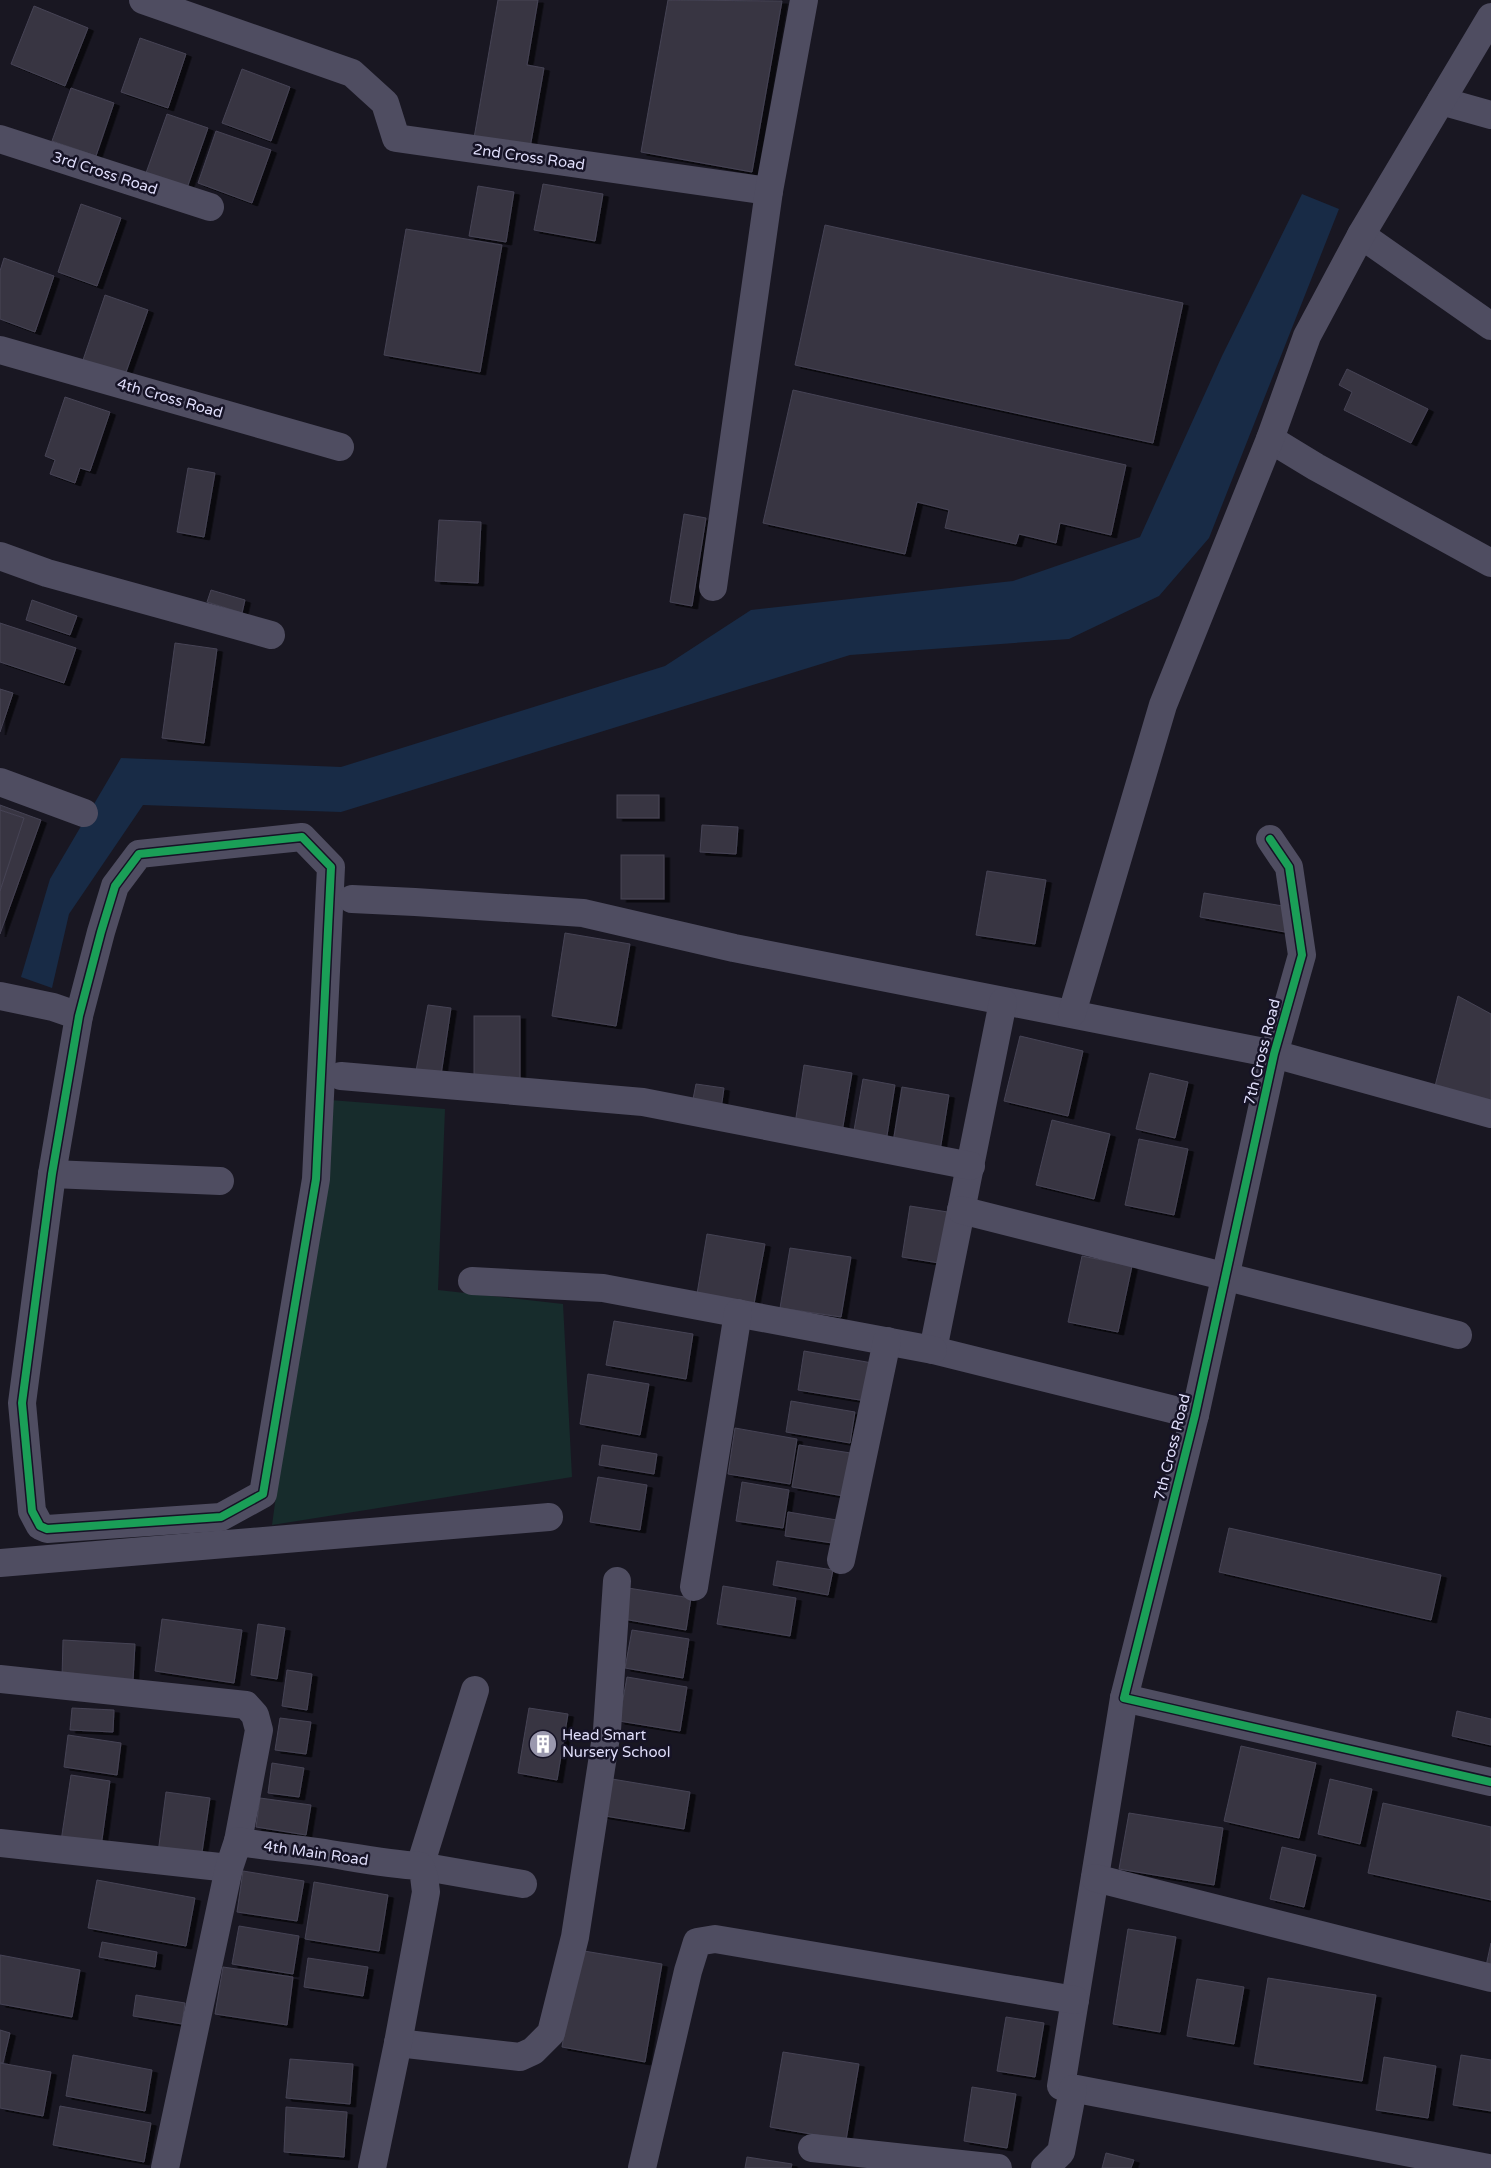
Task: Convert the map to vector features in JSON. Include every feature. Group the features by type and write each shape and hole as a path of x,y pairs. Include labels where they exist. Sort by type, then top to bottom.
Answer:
{"street":[{"name":"2nd Cross Road","path":"143,0 352,72 385,103 396,138 769,191"},
{"path":"713,587 769,191 804,0"},
{"path":"1072,1013 1164,705 1270,439 1307,336 1361,235 1491,17"},
{"path":"1441,101 1491,115"},
{"name":"3rd Cross Road","path":"0,139 210,207"},
{"path":"1361,235 1491,326"},
{"name":"4th Cross Road","path":"0,350 340,447"},
{"path":"1270,439 1316,467 1491,563"},
{"path":"0,556 47,573 271,635"},
{"path":"0,782 84,813"},
{"path":"302,837 331,867 316,1179 263,1494 221,1518 47,1529 40,1526 32,1511 11,1402 79,1016 115,886 139,854 302,837"},
{"name":"7th Cross Road","path":"1073,2089 1061,2086 1124,1698 1194,1415 1274,1054 1302,955 1289,867 1270,839"},
{"path":"352,900 415,902 582,913 734,948 1274,1054 1491,1114"},
{"path":"0,996 53,1007 79,1016"},
{"path":"933,1350 1003,1002"},
{"path":"340,1076 643,1102 971,1166"},
{"path":"52,1174 220,1181"},
{"path":"961,1210 1458,1335"},
{"path":"472,1281 603,1288 738,1313 933,1350 1194,1415"},
{"path":"694,1587 738,1313"},
{"path":"841,1560 888,1341"},
{"path":"0,1563 549,1517"},
{"path":"398,2043 520,2058 533,2051 551,2033 575,1937 607,1730 617,1581"},
{"path":"0,1679 246,1705 255,1715 259,1730 238,1841 229,1868 165,2168"},
{"path":"372,2168 398,2043 426,1892 424,1876 420,1866 475,1690"},
{"path":"1124,1698 1491,1782"},
{"name":"4th Main Road","path":"238,1841 270,1848 316,1852 379,1862 420,1866 523,1884"},
{"path":"0,1843 229,1868"},
{"path":"1095,1878 1491,1978"},
{"path":"642,2168 688,1971 698,1942 715,1938 1075,2000"},
{"path":"1045,2168 1061,2152 1073,2089 1489,2168"},
{"path":"812,2148 998,2168"}],"green space":[{"path":"330,1100 445,1109 438,1290 563,1304 572,1477 272,1525"}],"water":[{"path":"1302,194 1339,209 1209,538 1159,596 1069,639 850,655 341,812 143,805 69,914 52,988 21,977 50,879 121,758 341,767 665,666 751,610 1013,581 1140,537 1222,356"}],"building":[{"path":"498,0 538,0 527,65 544,68 530,148 474,138"},
{"path":"668,0 782,1 752,172 641,152"},
{"path":"34,6 88,28 65,86 11,64"},
{"path":"140,38 186,54 168,108 121,92"},
{"path":"242,69 290,87 271,141 222,123"},
{"path":"71,88 114,103 96,156 52,141"},
{"path":"167,114 208,128 187,188 146,173"},
{"path":"216,131 271,150 252,203 198,183"},
{"path":"543,184 603,194 595,241 534,230"},
{"path":"478,186 514,192 506,242 469,236"},
{"path":"81,204 121,218 97,286 58,272"},
{"path":"825,225 1183,303 1153,443 795,365"},
{"path":"406,229 502,245 480,372 384,355"},
{"path":"4,258 54,276 35,332 0,319 0,271"},
{"path":"105,295 148,310 125,375 83,360"},
{"path":"1347,369 1428,409 1411,443 1344,410 1352,392 1339,385"},
{"path":"793,390 1126,465 1111,535 1060,523 1056,543 1019,534 1016,544 945,528 949,510 917,502 905,554 763,523"},
{"path":"65,397 110,412 90,471 80,468 75,483 50,474 55,460 45,456"},
{"path":"188,468 215,473 204,537 177,532"},
{"path":"684,514 706,518 692,606 670,602"},
{"path":"439,520 481,522 478,583 435,581"},
{"path":"211,590 245,600 242,613 207,602"},
{"path":"32,600 77,616 70,635 26,620"},
{"path":"0,623 76,648 64,683 0,662"},
{"path":"175,643 217,649 204,743 162,738"},
{"path":"0,689 13,693 0,732"},
{"path":"617,795 659,795 659,818 617,818"},
{"path":"0,805 41,820 0,934"},
{"path":"0,810 24,818 0,891"},
{"path":"702,825 738,827 736,854 700,852"},
{"path":"621,855 664,855 664,899 621,899"},
{"path":"987,871 1046,880 1035,944 976,935"},
{"path":"1204,893 1289,907 1285,932 1200,917"},
{"path":"565,933 630,944 616,1026 552,1016"},
{"path":"1458,996 1491,1014 1491,1108 1433,1094"},
{"path":"428,1005 451,1008 441,1075 416,1071"},
{"path":"474,1016 520,1016 520,1079 474,1079"},
{"path":"1020,1036 1083,1051 1068,1116 1004,1101"},
{"path":"804,1065 852,1073 842,1132 795,1124"},
{"path":"1150,1073 1188,1082 1175,1138 1136,1129"},
{"path":"863,1079 895,1085 886,1142 853,1136"},
{"path":"696,1084 724,1088 721,1109 692,1104"},
{"path":"902,1087 949,1095 939,1157 892,1149"},
{"path":"1052,1120 1110,1134 1094,1199 1036,1185"},
{"path":"1139,1139 1188,1149 1174,1215 1125,1205"},
{"path":"910,1206 954,1213 945,1264 902,1257"},
{"path":"707,1234 765,1244 754,1304 697,1294"},
{"path":"790,1248 851,1257 841,1317 780,1308"},
{"path":"1082,1256 1132,1266 1118,1332 1068,1322"},
{"path":"614,1321 693,1334 686,1379 606,1365"},
{"path":"804,1351 878,1364 872,1402 798,1390"},
{"path":"588,1374 649,1384 640,1435 580,1424"},
{"path":"791,1401 855,1412 850,1443 786,1432"},
{"path":"735,1428 797,1439 790,1484 728,1474"},
{"path":"602,1445 657,1454 654,1474 599,1465"},
{"path":"799,1445 857,1454 849,1497 792,1487"},
{"path":"598,1477 647,1485 640,1530 590,1522"},
{"path":"742,1482 789,1490 783,1528 736,1521"},
{"path":"788,1512 843,1521 839,1544 785,1536"},
{"path":"1229,1528 1441,1575 1431,1620 1219,1572"},
{"path":"777,1561 833,1570 828,1595 773,1585"},
{"path":"723,1586 796,1598 790,1636 717,1624"},
{"path":"628,1588 691,1598 686,1630 623,1619"},
{"path":"162,1619 242,1630 234,1683 155,1671"},
{"path":"258,1624 285,1628 277,1679 251,1675"},
{"path":"632,1630 689,1639 683,1678 625,1668"},
{"path":"63,1640 135,1644 133,1681 62,1677"},
{"path":"287,1670 312,1674 307,1710 282,1706"},
{"path":"627,1677 687,1687 680,1731 619,1721"},
{"path":"72,1708 114,1710 113,1732 70,1730"},
{"name":"Head Smart Nursery School","path":"529,1708 568,1714 557,1780 518,1773"},
{"path":"1457,1711 1491,1719 1491,1745 1452,1736"},
{"path":"280,1718 311,1722 306,1754 275,1750"},
{"path":"68,1735 121,1743 117,1775 64,1767"},
{"path":"1241,1746 1316,1763 1299,1838 1224,1821"},
{"path":"272,1763 304,1768 299,1797 268,1793"},
{"path":"71,1775 110,1781 101,1847 61,1841"},
{"path":"606,1778 690,1792 684,1829 599,1815"},
{"path":"1330,1779 1372,1789 1360,1844 1318,1834"},
{"path":"166,1792 210,1798 201,1859 158,1853"},
{"path":"260,1798 311,1805 306,1835 256,1827"},
{"path":"1383,1803 1491,1827 1491,1900 1368,1873"},
{"path":"1129,1813 1223,1828 1214,1885 1119,1869"},
{"path":"1282,1847 1316,1855 1304,1907 1270,1899"},
{"path":"243,1871 304,1881 297,1921 237,1912"},
{"path":"97,1880 195,1898 186,1946 88,1928"},
{"path":"314,1882 388,1895 379,1951 305,1939"},
{"path":"239,1926 299,1936 293,1974 232,1964"},
{"path":"1128,1929 1176,1937 1160,2032 1113,2024"},
{"path":"102,1942 157,1952 155,1967 99,1957"},
{"path":"1491,1943 1491,1968 1486,1966"},
{"path":"578,1950 662,1964 645,2062 562,2047"},
{"path":"0,1955 80,1970 72,2017 0,2004"},
{"path":"308,1958 368,1967 363,1996 304,1987"},
{"path":"223,1967 293,1977 287,2025 215,2014"},
{"path":"1268,1978 1376,1995 1362,2081 1254,2064"},
{"path":"1197,1979 1244,1987 1234,2044 1187,2036"},
{"path":"136,1995 185,2003 182,2024 133,2016"},
{"path":"1006,2017 1044,2023 1035,2077 997,2071"},
{"path":"0,2030 10,2033 3,2063 0,2063"},
{"path":"783,2052 859,2064 846,2140 770,2127"},
{"path":"73,2055 152,2070 145,2111 66,2096"},
{"path":"1461,2055 1491,2060 1491,2111 1453,2105"},
{"path":"1384,2057 1436,2066 1428,2118 1376,2110"},
{"path":"290,2059 353,2064 350,2104 286,2098"},
{"path":"0,2063 51,2072 43,2116 0,2108"},
{"path":"972,2087 1016,2094 1007,2148 964,2141"},
{"path":"60,2106 151,2123 144,2162 53,2145"},
{"path":"286,2107 347,2112 344,2157 284,2152"},
{"path":"1106,2153 1134,2160 1131,2168 1102,2168"},
{"path":"747,2157 792,2164 791,2168 745,2168"}],"cycle path":[{"path":"302,837 331,867 316,1179 263,1494 221,1517 47,1529 40,1526 32,1511 22,1403 52,1174 79,1016 115,886 139,854 302,837"},
{"path":"1270,839 1289,867 1302,955 1274,1054 1195,1415 1124,1698 1491,1782"}],"place":[{"name":"Head Smart Nursery School","path":"543,1744"}]}
